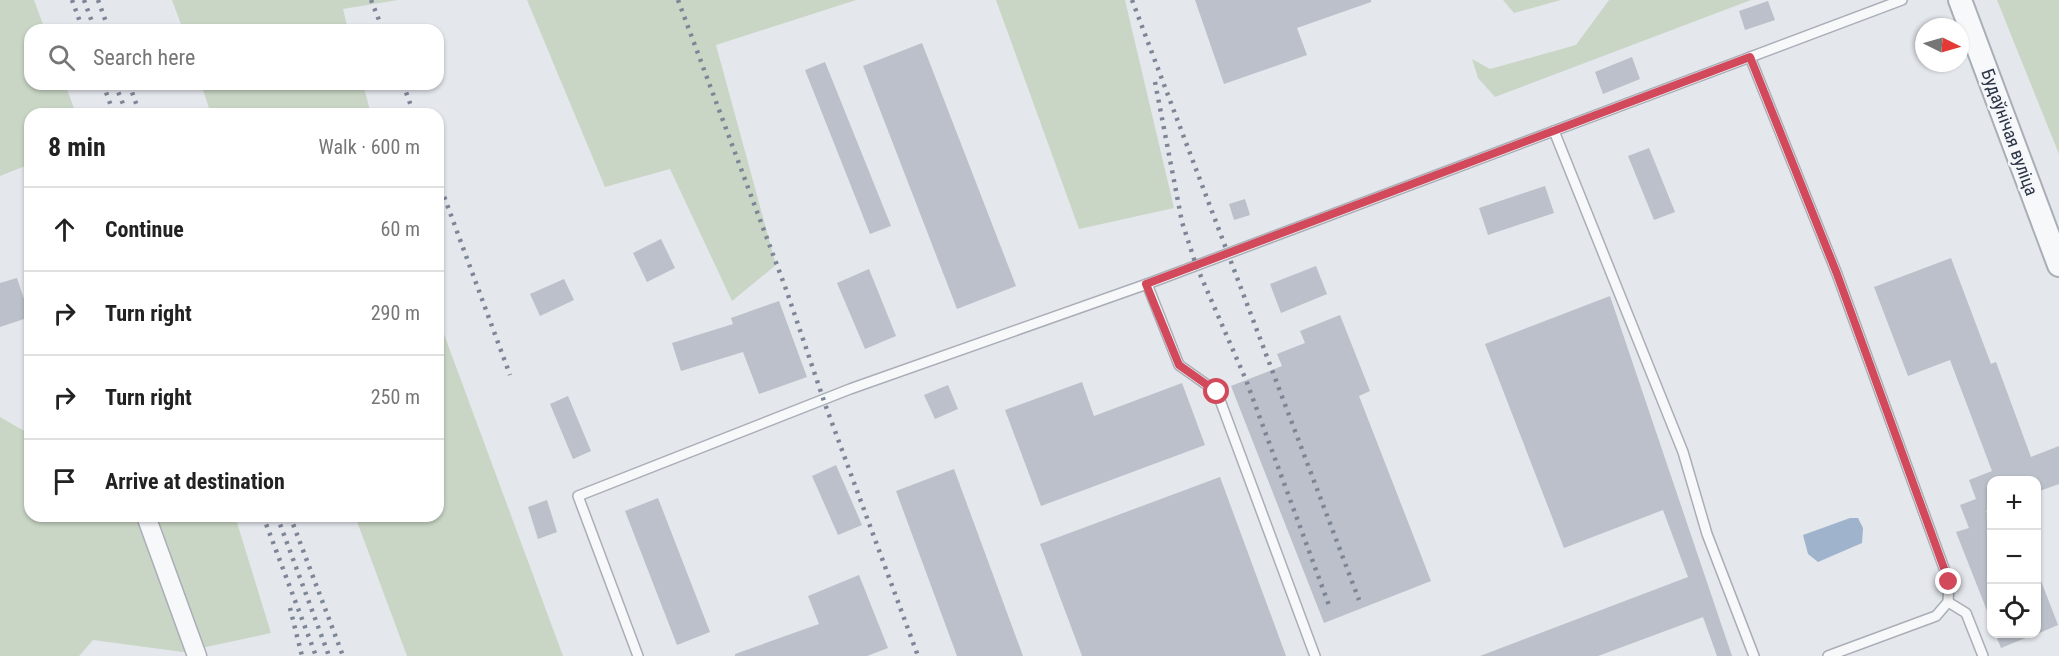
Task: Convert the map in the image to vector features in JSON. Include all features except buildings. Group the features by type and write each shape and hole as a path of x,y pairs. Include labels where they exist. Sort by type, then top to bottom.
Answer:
{"street":[{"name":"Будаўнічая вуліца","path":"1960,0 2059,265"},
{"path":"148,522 197,656"}],"lane":[{"path":"638,656 578,496 850,389 1146,284 1902,0"},
{"path":"1750,57 1837,274 1949,582 1948,602 1936,616 1828,656"},
{"path":"1554,131 1683,452 1707,534 1754,656"},
{"path":"1146,284 1179,365 1217,392 1315,656"},
{"path":"1948,602 1966,613 1983,656"}],"green space":[{"path":"0,0 34,0 43,24 24,24 24,90 67,90 74,108 24,108 24,166 0,176"},
{"path":"172,0 398,0 343,9 347,24 181,24"},
{"path":"527,0 856,0 716,45 776,265 732,301 670,169 605,187"},
{"path":"996,0 1125,0 1174,208 1079,229"},
{"path":"1503,0 1561,0 1514,13"},
{"path":"1609,0 1751,0 1495,97 1478,78 1472,59 1490,69 1576,45"},
{"path":"1997,0 2059,0 2059,154"},
{"path":"203,90 365,90 369,108 209,108"},
{"path":"444,334 563,656 407,656 357,522 444,522"},
{"path":"0,417 24,431 24,522 237,522 271,633 183,652 93,640 79,656 0,656"}],"water":[{"path":"1850,518 1858,518 1863,528 1862,543 1818,562 1808,554 1803,535"}],"railway":[{"path":"72,0 81,24"},
{"path":"84,0 93,24"},
{"path":"98,0 107,24"},
{"path":"371,0 381,24"},
{"path":"678,0 787,292 825,404 918,656"},
{"path":"1132,0 1359,600"},
{"path":"1155,82 1182,222 1196,265 1246,380 1330,608"},
{"path":"105,90 112,108"},
{"path":"117,90 125,108"},
{"path":"131,90 138,108"},
{"path":"405,90 412,108"},
{"path":"444,196 510,375"},
{"path":"265,522 316,656"},
{"path":"279,522 329,656"},
{"path":"292,522 343,656"},
{"path":"290,608 302,656"}],"route":[{"path":"1217,392 1179,365 1146,284 1750,57 1837,274 1949,582"}]}
